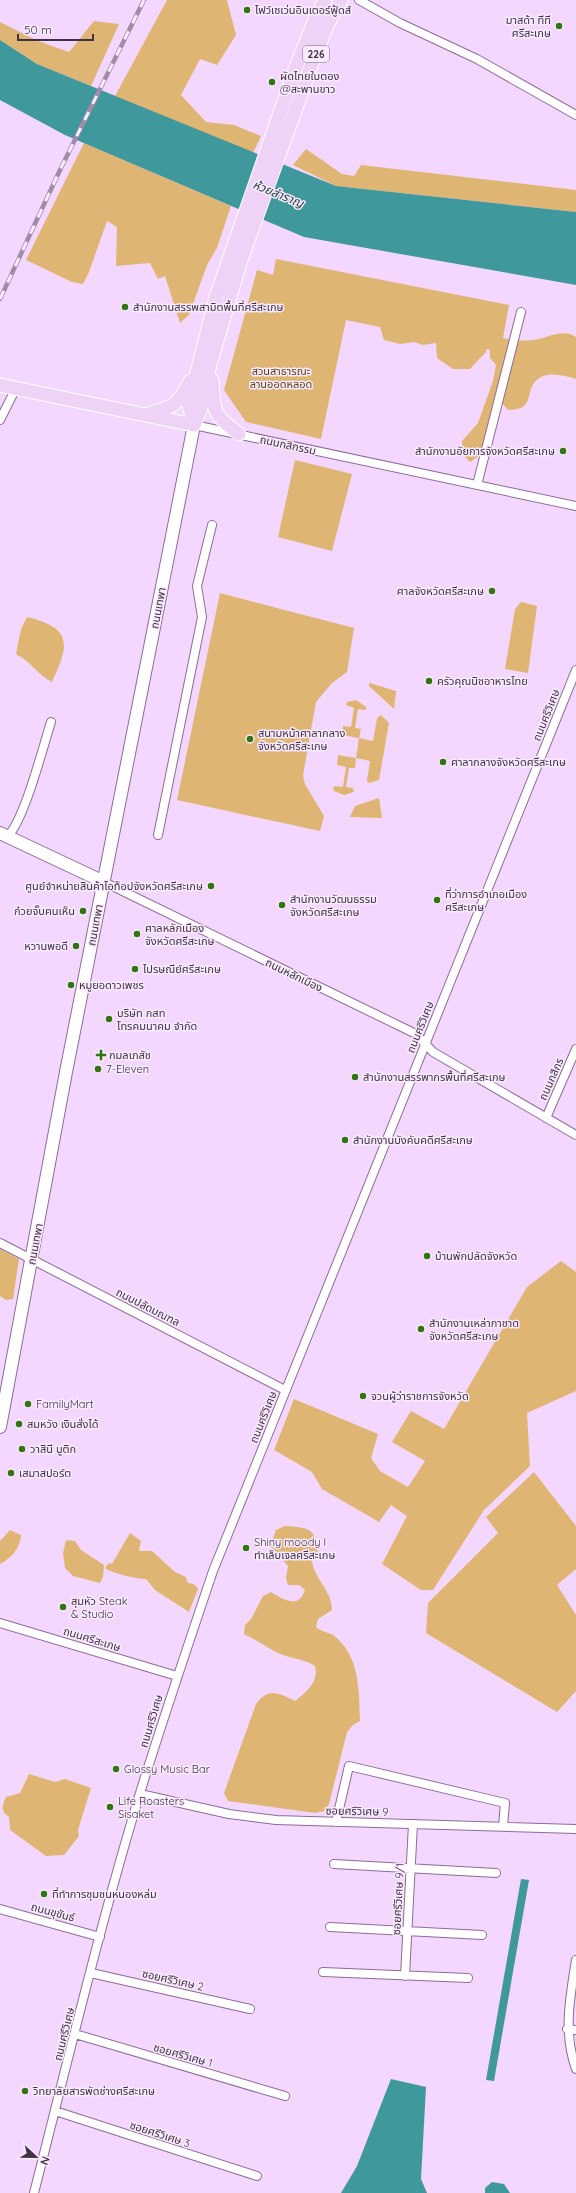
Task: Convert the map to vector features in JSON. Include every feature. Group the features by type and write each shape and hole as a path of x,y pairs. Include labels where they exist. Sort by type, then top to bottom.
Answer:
{"main road":[{"name":"226","path":"289,109 295,70 315,20 325,0"},
{"name":"226","path":"289,109 341,0"},
{"path":"194,425 201,408 205,362 235,258 289,109"},
{"path":"141,416 170,408 179,401 205,362"},
{"path":"205,362 213,406 223,422 239,434"},
{"name":"ถนนกสิกรรม","path":"0,385 141,416 194,425"},
{"name":"ถนนเทพา","path":"0,1427 104,882 194,425"},
{"name":"ถนนหลักเมือง","path":"4,835 104,882"}],"street":[{"path":"359,0 400,23 476,59 576,115"},
{"path":"477,485 520,312"},
{"path":"0,420 16,388"},
{"name":"ถนนกสิกรรม","path":"194,425 576,506"},
{"path":"158,836 202,617 197,586 212,525"},
{"name":"ถนนศรีวิเศษ","path":"34,2193 100,1937 140,1794 177,1676 213,1571 576,670"},
{"path":"4,835 14,830 51,722"},
{"name":"ถนนหลักเมือง","path":"104,882 416,1034 433,1052 576,1135"},
{"name":"ถนนกสิกร","path":"546,1118 576,1049"},
{"name":"ถนนปลัดมณฑล","path":"0,1243 286,1390"},
{"name":"ถนนศรีสะเกษ","path":"0,1623 177,1676"},
{"path":"336,1822 349,1766 505,1803 504,1826"},
{"name":"ซอยศรีวิเศษ 9","path":"140,1794 229,1814 276,1820 576,1829"},
{"name":"ซอยศรีวิเศษ 9/1","path":"405,1976 413,1824"},
{"path":"334,1864 496,1873"},
{"name":"ถนนขุขันธ์","path":"0,1909 100,1937"},
{"path":"330,1927 482,1935"},
{"path":"576,1960 570,1998 576,2069"},
{"path":"323,1972 468,1978"},
{"name":"ซอยศรีวิเศษ 2","path":"91,1973 250,2009"},
{"name":"ซอยศรีวิเศษ 1","path":"75,2034 285,2096"},
{"name":"ซอยศรีวิเศษ 3","path":"55,2112 257,2176"}],"green space":[{"path":"167,0 227,0 236,35 217,65 200,59 181,95 206,122 234,125 261,136 253,153 115,96"},
{"path":"94,21 119,24 91,86 37,64 0,40 0,22 38,41 69,52"},
{"path":"84,143 231,206 217,248 207,265 189,315 180,323 165,276 158,279 150,263 116,266 117,227 107,221 89,272 83,284 72,282 26,260"},
{"path":"306,149 342,174 354,176 361,165 576,190 576,212 336,186 293,165"},
{"name":"สวนสาธารณะ ลานออดหลอด","path":"276,259 509,305 503,338 534,340 561,333 571,334 576,337 576,379 560,375 543,376 534,383 528,400 521,408 508,410 502,403 497,403 482,454 470,462 462,454 462,441 478,423 493,381 496,365 490,358 490,350 486,349 486,352 470,369 453,369 437,358 436,343 423,345 414,342 400,344 384,340 380,327 346,320 321,439 246,422 224,390 257,270 273,275"},
{"path":"295,460 352,474 332,551 278,537"},
{"name":"สนามหน้าศาลากลาง จังหวัดศรีสะเกษ","path":"220,593 354,628 347,672 332,683 316,702 303,775 305,784 324,816 320,831 177,800"},
{"path":"521,602 537,606 528,673 505,669 515,609"},
{"path":"27,617 42,621 52,626 59,632 63,639 64,648 62,657 52,682 42,676 26,660 16,654 21,629"},
{"path":"369,683 396,691 394,709 369,686"},
{"path":"356,700 366,707 366,710 358,709 355,728 361,729 359,738 342,735 343,726 351,727 354,708 346,705 347,702"},
{"path":"381,715 389,723 379,780 369,783 367,781 370,761 356,758 359,738 373,741 377,718"},
{"path":"338,755 356,758 355,768 349,768 346,787 353,788 354,792 344,795 334,791 333,788 335,786 343,787 346,767 337,765"},
{"path":"379,798 382,818 350,817 355,806"},
{"path":"0,1249 19,1259 13,1299 6,1300 0,1296"},
{"path":"561,1261 576,1272 576,1391 527,1413 530,1466 484,1510 433,1590 421,1590 382,1564 407,1516 391,1505 379,1522 322,1489 312,1472 274,1450 294,1399 378,1434 371,1458 380,1471 408,1487 425,1461 392,1442 411,1411 444,1429 527,1287"},
{"path":"534,1472 576,1526 576,1569 557,1585 576,1615 576,1691 557,1712 426,1633 428,1603 498,1533 486,1517"},
{"path":"285,1526 300,1527 309,1530 315,1538 318,1553 312,1561 313,1567 329,1596 332,1610 318,1619 316,1627 333,1635 342,1643 353,1663 358,1686 360,1721 353,1725 347,1732 329,1804 324,1811 315,1813 228,1801 224,1793 256,1704 265,1695 270,1693 279,1694 295,1701 308,1690 314,1682 316,1672 315,1666 305,1661 279,1653 244,1634 245,1625 251,1619 263,1596 271,1592 286,1600 295,1601 302,1596 305,1590 299,1585 288,1585 286,1578 288,1566 270,1546 276,1530"},
{"path":"10,1530 21,1535 19,1544 15,1552 0,1564 0,1541"},
{"path":"130,1533 141,1541 139,1551 152,1551 175,1572 186,1577 187,1582 195,1585 198,1589 189,1612 155,1590 146,1579 124,1575 105,1568 109,1563 112,1564"},
{"path":"66,1540 75,1541 81,1550 104,1565 103,1577 100,1583 73,1576 65,1568 63,1553"},
{"path":"29,1774 55,1782 65,1779 91,1788 78,1830 79,1836 64,1855 46,1856 10,1830 9,1817 3,1810 6,1797 20,1793"}],"water":[{"name":"ห้วยสำราญ","path":"0,40 37,64 336,186 576,212 576,285 304,237 65,135 0,100"},
{"path":"521,1879 529,1880 494,2081 486,2080"},
{"path":"391,2079 426,2087 421,2179 427,2193 341,2193 357,2166"},
{"path":"492,2182 504,2184 510,2193 485,2193 485,2188"}],"railway":[{"path":"0,299 60,170 144,0"}],"place":[{"name":"โฟว์เซเว่นอินเตอร์ฟู้ดส์","path":"247,10"},
{"name":"มาสด้า ทีที ศรีสะเกษ","path":"559,26"},
{"name":"ผัดไทยใบตอง @สะพานขาว","path":"272,82"},
{"name":"สำนักงานสรรพสามิตพื้นที่ศรีสะเกษ","path":"125,307"},
{"name":"สำนักงานอัยการจังหวัดศรีสะเกษ","path":"563,451"},
{"name":"ศาลจังหวัดศรีสะเกษ","path":"492,591"},
{"name":"ครัวคุณนิชอาหารไทย","path":"429,681"},
{"name":"สนามหน้าศาลากลาง จังหวัดศรีสะเกษ","path":"250,739"},
{"name":"ศาลากลางจังหวัดศรีสะเกษ","path":"443,762"},
{"name":"ศูนย์จำหน่ายสินค้าโอท็อปจังหวัดศรีสะเกษ","path":"211,886"},
{"name":"ที่ว่าการอำเภอเมือง ศรีสะเกษ","path":"437,900"},
{"name":"สำนักงานวัฒนธรรม จังหวัดศรีสะเกษ","path":"282,905"},
{"name":"ก๋วยจั๊บฅนเห็น","path":"83,911"},
{"name":"ศาลหลักเมือง จังหวัดศรีสะเกษ","path":"137,934"},
{"name":"หวานพอดี","path":"76,946"},
{"name":"ไปรษณีย์ศรีสะเกษ","path":"135,969"},
{"name":"หมูยอดาวเพชร","path":"71,985"},
{"name":"บริษัท กสท โทรคมนาคม จำกัด","path":"109,1019"},
{"name":"กมลเภสัช","path":"101,1055"},
{"name":"7-Eleven","path":"98,1069"},
{"name":"สำนักงานสรรพากรพื้นที่ศรีสะเกษ","path":"355,1077"},
{"name":"สำนักงานบังคับคดีศรีสะเกษ","path":"345,1140"},
{"name":"บ้านพักปลัดจังหวัด","path":"427,1256"},
{"name":"สำนักงานเหล่ากาชาด จังหวัดศรีสะเกษ","path":"421,1329"},
{"name":"จวนผู้ว่าราชการจังหวัด","path":"363,1396"},
{"name":"FamilyMart","path":"28,1404"},
{"name":"สมหวัง เงินสั่งได้","path":"19,1424"},
{"name":"วาสินี บูติก","path":"22,1449"},
{"name":"เสมาสปอร์ต","path":"11,1473"},
{"name":"Shiny moody l ทำเล็บเจลศรีสะเกษ","path":"246,1548"},
{"name":"สุมหัว Steak & Studio","path":"63,1607"},
{"name":"Glossy Music Bar","path":"116,1769"},
{"name":"Life Roasters Sisaket","path":"110,1807"},
{"name":"ที่ทำการชุมชนหนองหล่ม","path":"44,1894"},
{"name":"วิทยาลัยสารพัดช่างศรีสะเกษ","path":"25,2091"}]}
